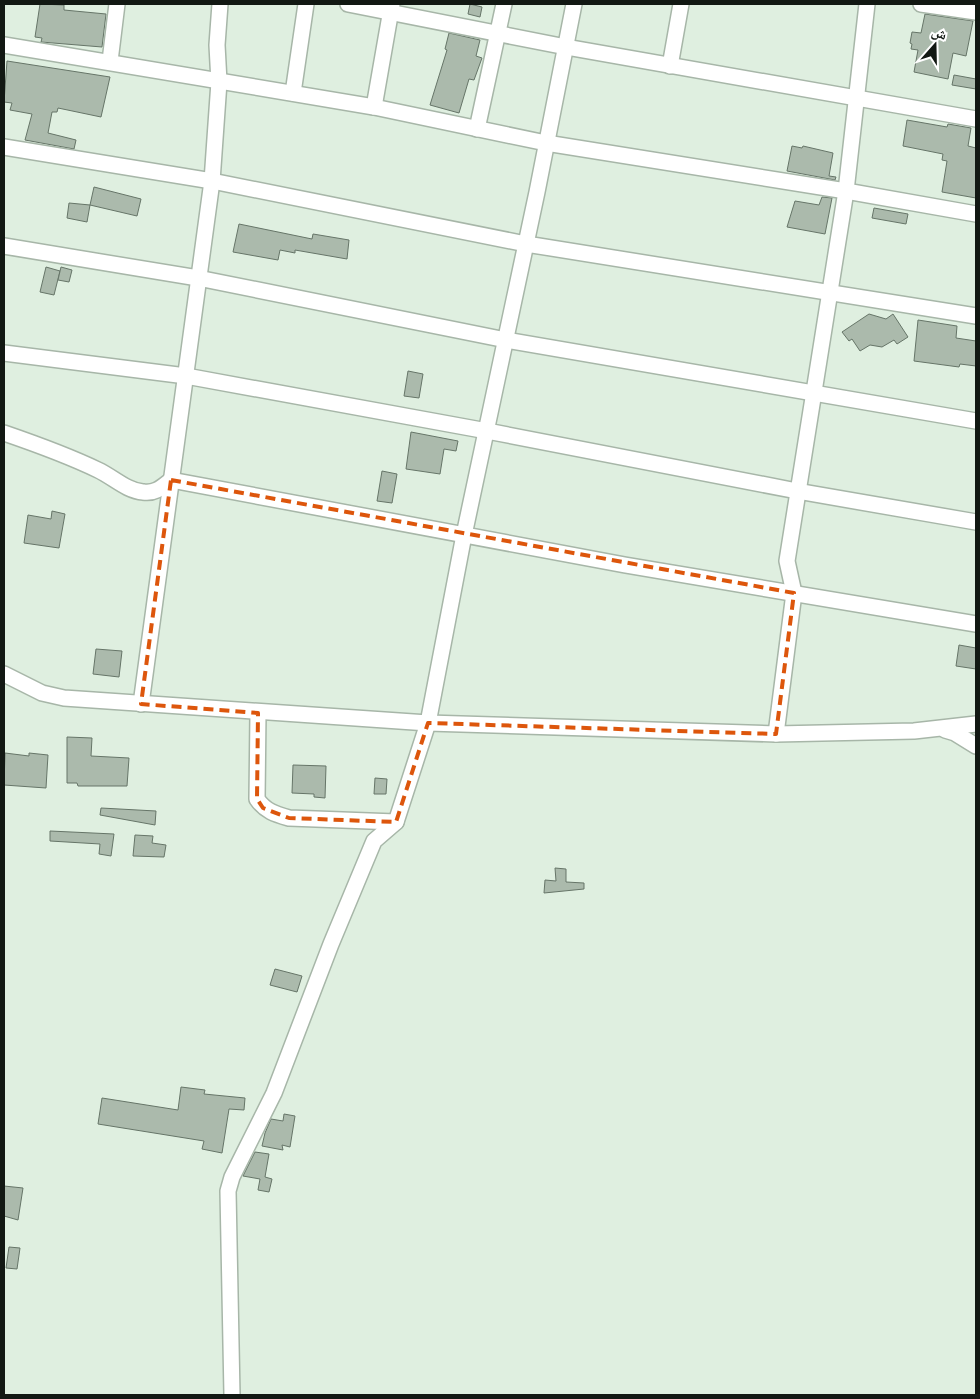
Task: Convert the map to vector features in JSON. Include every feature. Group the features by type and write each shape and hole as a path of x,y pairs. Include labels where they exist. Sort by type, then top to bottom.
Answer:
{"street":[{"path":"110,61 117,4"},
{"path":"141,704 212,182 219,82 217,45 220,4"},
{"path":"293,93 306,4"},
{"path":"348,4 392,8 498,34 566,47 976,119"},
{"path":"477,129 504,4"},
{"path":"232,1395 228,1191 232,1177 274,1093 331,944 374,841 396,822 428,723 464,535 526,244 574,4"},
{"path":"670,66 681,4"},
{"path":"776,734 794,594 787,561 846,191 867,4"},
{"path":"921,4 976,12"},
{"path":"374,107 392,8"},
{"path":"4,44 374,107 546,142 976,214"},
{"path":"4,147 212,182 526,244 976,316"},
{"path":"4,246 198,278 506,340 976,421"},
{"path":"4,353 186,376 487,431 797,491 976,522"},
{"path":"4,433 50,448 101,471 130,488 144,492 158,491 171,480"},
{"path":"171,480 625,565 976,624"},
{"path":"4,674 42,693 64,698 258,713 428,723 776,734 941,729 976,724"},
{"path":"258,713 257,799 263,808 289,818 396,822"},
{"path":"941,729 955,733 976,746"}],"highlighted area":[{"path":"171,480 794,593 776,734 428,723 396,822 289,818 263,808 257,799 258,713 141,704"}],"building":[{"path":"40,4 64,5 64,10 106,14 102,47 41,42 42,38 35,37"},
{"path":"470,4 482,7 480,17 468,14"},
{"path":"925,14 973,21 966,56 953,53 948,79 914,72 918,50 911,49 912,32 921,33"},
{"path":"449,33 480,40 476,56 482,58 474,80 469,79 459,113 430,105 447,50 445,49"},
{"path":"7,61 110,77 101,117 58,108 57,112 52,112 48,133 76,140 74,149 25,140 32,114 10,110 12,103 4,102"},
{"path":"954,75 976,79 976,89 952,85"},
{"path":"907,120 947,127 948,124 971,128 968,146 976,148 976,198 942,192 947,161 942,160 943,154 903,146"},
{"path":"792,146 802,148 803,146 833,153 829,176 836,177 835,180 787,171"},
{"path":"94,187 141,199 137,216 90,205"},
{"path":"822,197 832,198 825,234 787,227 795,201 819,205"},
{"path":"69,203 90,205 87,222 67,218"},
{"path":"874,208 908,214 906,224 872,218"},
{"path":"239,224 312,239 313,234 349,240 347,259 295,250 295,253 280,250 278,260 233,252"},
{"path":"46,267 60,271 54,295 40,292"},
{"path":"61,267 72,270 69,282 58,280"},
{"path":"869,314 886,319 893,314 908,337 897,344 894,340 882,347 870,345 860,351 852,339 849,341 842,332"},
{"path":"918,320 957,326 956,338 976,341 976,366 960,364 959,367 914,361"},
{"path":"408,371 423,374 419,398 404,396"},
{"path":"411,432 458,441 456,451 444,449 440,474 406,469"},
{"path":"382,471 397,474 392,503 377,501"},
{"path":"52,511 65,514 59,548 24,543 28,515 51,519"},
{"path":"959,645 976,648 976,669 956,666"},
{"path":"96,649 122,651 119,677 93,674"},
{"path":"67,737 92,738 91,756 129,758 127,786 78,786 77,783 67,783"},
{"path":"5,753 29,756 29,753 48,755 46,788 4,785"},
{"path":"293,765 326,766 325,798 314,797 314,794 292,793"},
{"path":"375,778 387,779 386,794 374,794"},
{"path":"101,808 156,811 155,825 100,815"},
{"path":"50,831 114,834 111,856 99,854 100,844 50,841"},
{"path":"135,835 153,836 152,843 166,845 164,857 133,856"},
{"path":"555,868 566,869 566,882 584,883 584,889 544,893 545,880 556,881"},
{"path":"275,969 302,976 297,992 270,985"},
{"path":"181,1087 205,1090 204,1094 245,1098 244,1110 229,1109 222,1153 202,1149 204,1141 98,1124 102,1098 178,1110"},
{"path":"284,1114 295,1116 290,1147 282,1145 283,1150 262,1146 271,1119 283,1121"},
{"path":"255,1152 269,1154 265,1177 272,1179 269,1192 258,1190 260,1179 243,1176"},
{"path":"4,1186 23,1188 18,1220 4,1216"},
{"path":"9,1247 20,1248 17,1269 6,1268"}]}
